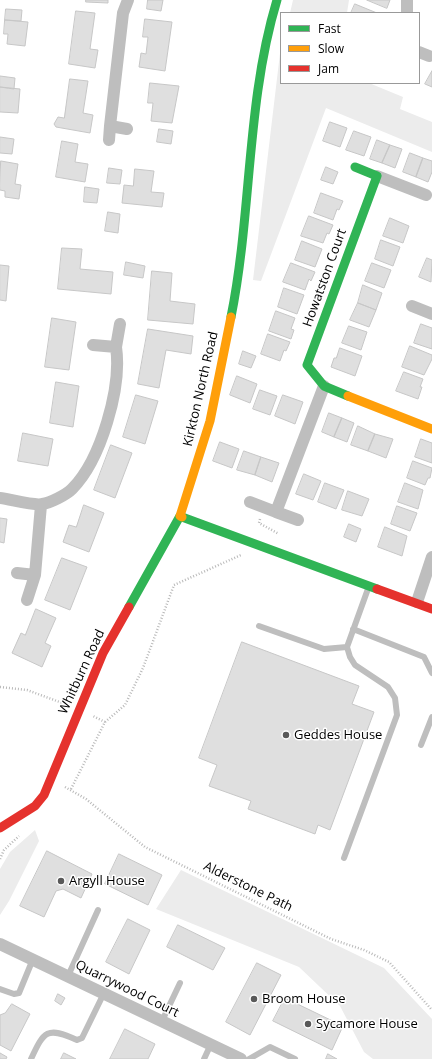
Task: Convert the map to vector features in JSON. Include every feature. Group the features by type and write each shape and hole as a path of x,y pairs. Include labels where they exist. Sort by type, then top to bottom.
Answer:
{"main road":[{"name":"Kirkton North Road","path":"180,516 210,421 232,313 243,240 259,86 270,23 276,0"},
{"path":"355,167 378,176"},
{"name":"Howatston Court","path":"324,386 307,364 378,176"},
{"path":"324,386 432,429"},
{"path":"180,516 432,609"},
{"name":"Whitburn Road","path":"0,828 35,806 44,795 103,653 180,516"}],"street":[{"path":"109,140 123,13 128,0"},
{"path":"407,0 407,12"},
{"path":"110,126 128,128"},
{"path":"378,176 426,194"},
{"path":"412,306 432,314"},
{"path":"0,498 41,505 71,490 84,472 95,452 106,424 114,396 118,361 116,347 120,324"},
{"path":"93,345 116,347"},
{"path":"270,510 324,386"},
{"path":"250,502 298,520"},
{"path":"28,600 35,576 41,505"},
{"path":"416,602 432,557"},
{"path":"17,573 35,576"},
{"name":"Quarrywood Court","path":"0,944 241,1059"}],"lane":[{"path":"344,858 397,715 395,698 388,687 355,665 350,657 347,647 369,585"},
{"path":"259,626 324,649 347,647"},
{"path":"353,629 424,657 432,673"},
{"path":"421,745 432,717"},
{"path":"68,976 98,910"},
{"path":"0,989 14,994 19,993 33,960"},
{"path":"162,1021 180,983"},
{"path":"31,1059 41,1038 48,1033 56,1032 77,1040 82,1038 104,993"},
{"path":"204,1059 211,1044"},
{"path":"249,1059 270,1047 295,1059"}],"path":[{"path":"270,510 259,523 285,537"},
{"path":"71,789 105,722 126,705 143,668 174,586 242,554"},
{"path":"0,687 27,690 69,706"},
{"path":"91,715 105,722"},
{"name":"Alderstone Path","path":"50,783 71,789 86,799 145,847 331,939 364,950 389,962 432,1010"}],"shaded area":[{"path":"293,0 349,0 347,12 290,12"},
{"path":"280,53 280,84 371,84 403,97 400,109 432,122 432,152 326,108 261,281 253,280"},
{"path":"35,830 39,841 9,901 0,915 0,869 10,852"},
{"path":"181,870 384,968 432,1019 432,1059 373,1059 364,1052 340,1006 299,967 156,909"}],"building":[{"path":"86,0 108,0 108,3 86,2"},
{"path":"148,0 163,0 161,11 147,9"},
{"path":"367,0 390,0 387,8"},
{"path":"355,4 375,12 351,12"},
{"path":"6,9 22,10 21,21 5,20"},
{"path":"76,11 95,13 90,49 98,50 95,68 69,64"},
{"path":"145,19 172,22 165,71 139,67 141,53 146,54 148,37 143,37"},
{"path":"5,20 28,22 25,46 7,44 8,34 4,34"},
{"path":"432,71 432,87 425,84"},
{"path":"0,76 15,78 14,89 0,87"},
{"path":"70,79 88,81 83,113 93,115 90,133 56,127 54,124 58,117 64,118"},
{"path":"150,83 179,86 172,123 151,121 153,103 148,103"},
{"path":"0,87 20,89 18,113 0,112"},
{"path":"330,122 347,128 340,147 323,141"},
{"path":"159,129 173,131 171,144 157,142"},
{"path":"354,131 371,137 364,156 346,150"},
{"path":"0,137 14,139 12,154 0,153"},
{"path":"377,140 390,145 382,163 370,159"},
{"path":"62,141 78,144 75,162 88,164 85,182 56,177"},
{"path":"390,145 402,149 395,168 382,163"},
{"path":"410,153 423,158 416,177 403,172"},
{"path":"423,158 432,161 432,172 428,182 416,177"},
{"path":"1,161 18,164 15,184 21,185 19,199 5,197 5,191 0,190"},
{"path":"326,167 338,172 333,184 321,180"},
{"path":"109,168 122,170 120,184 107,183"},
{"path":"135,169 154,171 151,192 164,193 162,207 122,203 124,185 133,186"},
{"path":"85,187 99,189 97,203 84,202"},
{"path":"321,193 343,201 339,210 337,209 333,220 314,213"},
{"path":"108,212 120,214 118,233 105,231"},
{"path":"309,216 333,225 329,234 327,233 323,243 301,236"},
{"path":"390,218 409,226 403,243 383,236"},
{"path":"381,240 400,247 393,266 375,259"},
{"path":"302,241 322,249 315,267 295,260"},
{"path":"62,248 82,249 80,269 113,272 111,294 58,289"},
{"path":"427,258 432,260 431,282 419,277"},
{"path":"126,262 145,266 143,278 124,275"},
{"path":"291,263 315,272 311,281 309,279 305,290 283,282"},
{"path":"372,263 391,270 384,288 365,281"},
{"path":"0,265 9,266 6,301 0,300"},
{"path":"152,271 172,273 170,301 195,304 193,324 148,320"},
{"path":"363,285 382,293 376,310 358,303"},
{"path":"284,288 304,295 297,314 278,307"},
{"path":"358,303 376,310 369,327 350,320"},
{"path":"276,311 295,318 291,329 294,330 291,339 269,331"},
{"path":"52,318 76,322 69,370 45,367"},
{"path":"421,324 432,328 432,349 414,343"},
{"path":"349,326 367,332 361,350 342,343"},
{"path":"148,329 193,336 191,354 166,350 159,388 138,384"},
{"path":"268,334 290,342 286,351 284,350 280,361 261,354"},
{"path":"410,346 432,355 432,359 424,375 402,367"},
{"path":"340,348 362,356 355,376 331,367"},
{"path":"243,351 256,356 251,368 239,364"},
{"path":"404,372 423,379 418,399 396,391"},
{"path":"237,376 257,384 250,403 230,395"},
{"path":"56,382 79,386 73,427 50,423"},
{"path":"260,390 277,396 270,415 253,409"},
{"path":"136,395 158,401 145,444 123,437"},
{"path":"283,395 303,402 295,424 275,416"},
{"path":"329,413 342,418 334,437 322,432"},
{"path":"342,418 354,423 347,442 334,437"},
{"path":"358,426 375,434 368,451 351,445"},
{"path":"23,433 53,439 48,466 18,461"},
{"path":"375,434 393,439 386,458 368,451"},
{"path":"421,439 432,443 432,463 415,457"},
{"path":"220,442 239,449 232,468 213,461"},
{"path":"111,445 132,453 115,498 94,490"},
{"path":"244,451 261,457 255,475 237,470"},
{"path":"261,457 279,463 272,482 255,475"},
{"path":"413,461 432,468 430,478 428,478 425,485 407,478"},
{"path":"304,474 321,481 313,500 296,494"},
{"path":"325,483 344,490 336,509 318,502"},
{"path":"405,483 423,490 418,509 398,502"},
{"path":"348,491 369,499 362,516 342,510"},
{"path":"84,505 104,513 89,552 63,542 69,525 76,527"},
{"path":"397,506 417,513 410,531 391,524"},
{"path":"0,518 7,519 4,543 0,542"},
{"path":"349,524 361,529 356,542 344,537"},
{"path":"385,527 407,536 402,556 378,547"},
{"path":"62,558 87,567 70,610 45,600"},
{"path":"36,609 56,618 45,643 51,646 42,667 12,653 21,633 25,635"},
{"name":"Geddes House","path":"242,642 359,686 352,704 374,712 330,830 318,825 315,834 248,809 251,801 209,786 217,765 199,758"},
{"name":"Argyll House","path":"47,851 92,874 81,898 63,889 56,891 44,917 20,906"},
{"path":"119,854 162,875 148,905 105,884"},
{"path":"128,919 150,930 129,974 106,962"},
{"path":"178,925 225,948 213,970 167,947"},
{"name":"Broom House","path":"257,963 281,975 250,1035 226,1022"},
{"path":"58,994 65,998 61,1005 55,1001"},
{"name":"Sycamore House","path":"285,998 343,1026 332,1050 273,1021"},
{"path":"12,1004 30,1014 11,1051 0,1045 0,1015 5,1013"},
{"path":"125,1029 155,1044 148,1059 110,1059"},
{"path":"0,1053 7,1057 6,1059 0,1059"},
{"path":"64,1053 76,1059 61,1059"},
{"path":"328,1054 337,1059 326,1059"}],"traffic: fast":[{"path":"231,317 243,238 254,118 267,39 277,0"},
{"path":"348,396 324,386 307,365 377,176 355,167"},
{"path":"129,607 180,516"},
{"path":"182,517 377,589"}],"traffic: slow":[{"path":"182,517 180,516 210,421 231,317"},
{"path":"348,396 432,429"}],"traffic: jam":[{"path":"377,589 432,609"},
{"path":"0,828 35,806 44,795 103,653 129,607"}],"place":[{"name":"Geddes House","path":"286,735"},
{"name":"Argyll House","path":"61,881"},
{"name":"Broom House","path":"254,999"},
{"name":"Sycamore House","path":"308,1024"}]}
